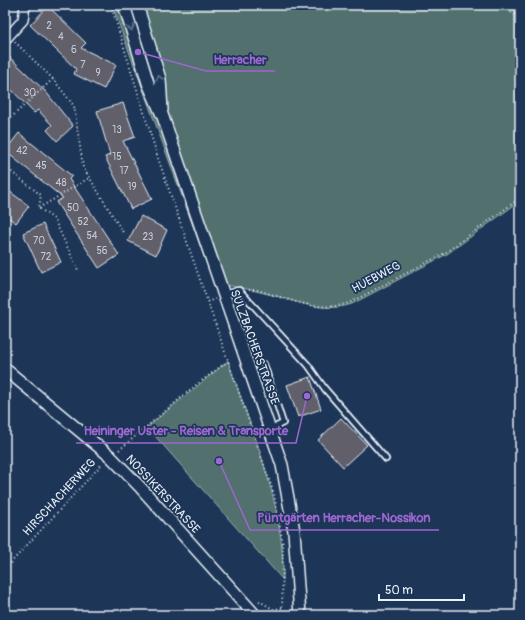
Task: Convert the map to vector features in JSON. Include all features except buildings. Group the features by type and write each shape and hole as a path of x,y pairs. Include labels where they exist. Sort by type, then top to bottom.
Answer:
{"street":[{"path":"7,38 23,20 25,5"},
{"name":"SULZBACHERSTRASSE","path":"124,5 148,83 163,117 223,295 271,429 282,466 290,500 296,553 300,615"},
{"name":"SULZBACHERSTRASSE","path":"137,5 160,79 163,117"},
{"name":"NOSSIKERSTRASSE","path":"5,369 110,456 142,488 255,615"}],"lane":[{"path":"223,295 239,290 308,365 325,389 386,459"},
{"path":"264,364 283,423 271,429"}],"path":[{"path":"111,5 158,158 271,487 280,525 284,562 281,595 282,615"},
{"path":"498,5 520,18"},
{"path":"7,38 53,79 74,106 83,167 124,234"},
{"path":"5,123 53,79"},
{"path":"5,167 41,195 39,208"},
{"path":"39,208 89,178"},
{"name":"HUEBWEG","path":"239,290 258,290 323,308 337,307 349,303 445,253 520,198"},
{"path":"39,208 54,219 78,270"},
{"name":"HIRSCHACHERWEG","path":"5,569 110,456 196,384 228,361"}],"green space":[{"path":"112,5 520,5 520,201 447,254 352,304 341,307 319,307 253,290 221,284 208,267"},
{"path":"228,361 256,441 273,496 279,524 283,580 147,427"}],"place":[{"name":"Herracher","path":"138,52"},
{"name":"Heininger Uster - Reisen & Transporte","path":"307,396"},
{"name":"Püntgärten Herracher-Nossikon","path":"219,461"}]}
